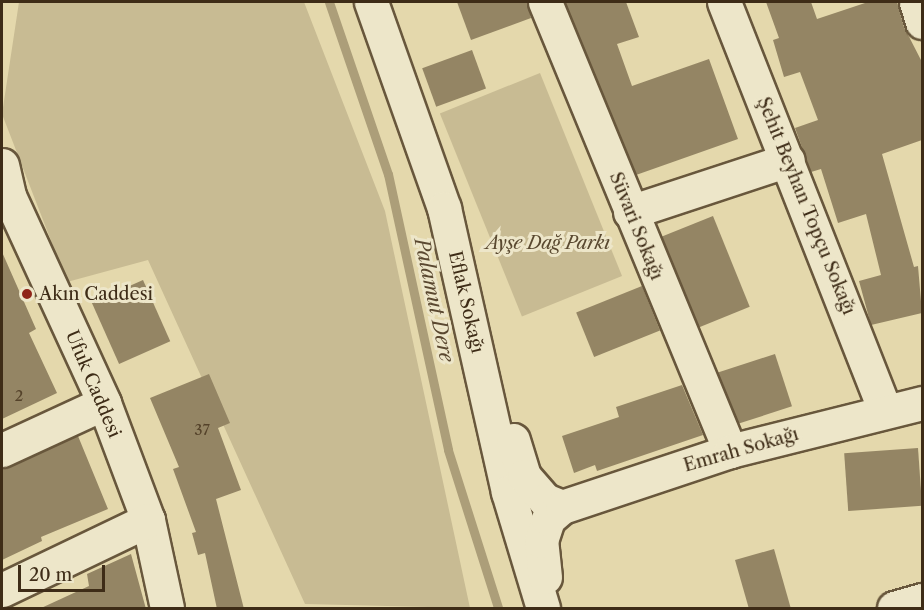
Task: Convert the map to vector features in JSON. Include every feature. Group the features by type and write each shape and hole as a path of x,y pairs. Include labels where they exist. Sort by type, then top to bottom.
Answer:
{"street":[{"name":"Eflak Sokağı","path":"372,2 450,232 519,536 543,609"},
{"name":"Süvari Sokağı","path":"545,2 729,451"},
{"name":"Şehit Beyhan Topçu Sokağı","path":"724,2 885,411"},
{"path":"916,2 922,21"},
{"path":"630,212 788,160"},
{"name":"Ufuk Caddesi","path":"4,186 104,403 148,519 166,609"},
{"path":"450,232 524,476 545,500 562,507 548,519 541,541 553,609"},
{"path":"2,450 104,403"},
{"name":"Emrah Sokağı","path":"562,507 729,451 885,411 922,404"},
{"path":"2,590 148,519"},
{"path":"894,609 922,600"}],"green space":[{"path":"19,2 304,2 385,211 470,608 305,604 148,260 67,282 2,114"},
{"name":"Ayşe Dağ Parkı","path":"540,73 622,276 522,317 440,113"}],"building":[{"path":"457,2 527,2 531,18 471,40"},
{"path":"565,2 626,2 639,37 617,44 632,86 709,59 738,139 636,175"},
{"path":"766,2 811,2 817,19 868,2 897,2 904,27 922,62 922,140 882,154 914,267 918,266 922,313 871,325 859,281 881,275 866,214 838,223 821,169 811,172 795,128 818,120 800,72 784,77 773,40 779,38"},
{"path":"472,50 486,89 436,107 422,68"},
{"path":"713,216 750,307 699,327 662,237"},
{"path":"2,252 36,329 29,333 57,393 2,419"},
{"path":"143,280 170,341 119,364 92,303"},
{"path":"642,286 660,331 594,357 576,313"},
{"path":"775,354 792,406 735,425 718,373"},
{"path":"209,374 230,423 218,428 241,490 216,499 244,609 217,609 205,553 198,555 192,533 196,532 173,469 179,467 150,398"},
{"path":"682,385 703,435 597,471 595,465 574,473 562,436 619,417 616,407"},
{"path":"78,436 108,509 41,537 42,541 2,560 2,469"},
{"path":"918,448 922,506 848,511 844,453"},
{"path":"774,549 791,609 749,609 735,560"},
{"path":"131,554 146,609 39,609 89,586 87,574"}],"waterway":[{"name":"Palamut Dere","path":"329,2 388,174 448,450 498,608"}],"place":[{"name":"Akın Caddesi","path":"27,294"}]}
